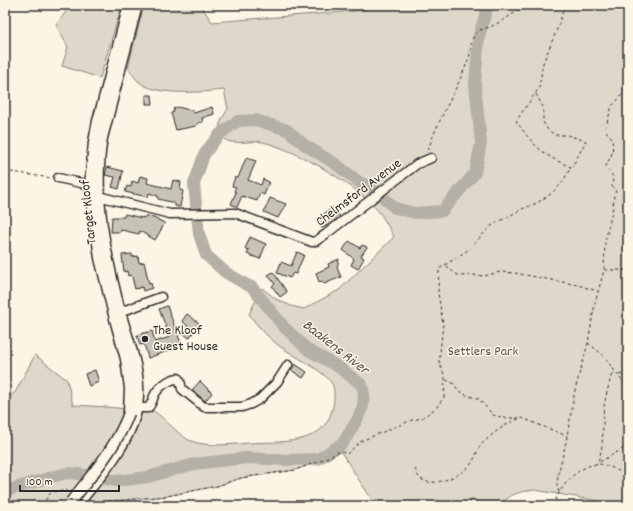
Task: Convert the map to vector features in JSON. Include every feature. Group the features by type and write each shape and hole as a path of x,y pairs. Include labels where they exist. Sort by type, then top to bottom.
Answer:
{"main road":[{"name":"Target Kloof","path":"129,5 110,90 94,192 120,312 135,362 138,389 133,413"},
{"name":"Target Kloof","path":"133,413 126,359 100,258 94,192 94,142 137,5"},
{"path":"72,502 84,496 122,445 133,413"},
{"path":"72,502 110,452 133,413"}],"street":[{"name":"Chelmsford Avenue","path":"58,178 94,192 162,212 186,214 234,213 312,242 323,237 430,154"},
{"path":"120,312 161,297"},
{"path":"133,413 148,408 152,404 157,390 167,382 178,378 182,389 204,407 246,406 256,402 264,395 277,382 288,365"}],"path":[{"path":"430,154 433,135 442,120 470,56 472,39 478,31 489,28 505,20 526,5"},
{"path":"565,5 558,27 543,63 538,88 516,121 539,150 554,160 571,167"},
{"path":"559,492 557,480 575,390 588,342 604,270 606,242 616,191 612,186 614,180 613,176 606,168 612,154 613,147 612,138 605,130 612,106 623,94 626,85 628,84"},
{"path":"84,496 92,497 96,503 167,496 216,486 241,478 295,470 320,461 341,451 347,454 361,441 412,420 422,418 437,407 444,397 445,380 439,362 443,324 438,293 439,269 468,250 491,226 522,209 537,203 552,193 562,183 586,141 572,136 555,135 548,130 542,122 543,107 535,93"},
{"path":"5,171 58,178"},
{"path":"447,266 454,273 460,276 484,276 500,272 515,273 558,280 598,292"},
{"path":"604,270 628,270"},
{"path":"624,270 628,273"},
{"path":"588,342 603,356 628,389"},
{"path":"596,464 599,459 602,438 604,406 612,373 628,376"},
{"path":"445,380 454,383 458,391 466,396 479,399 493,415 505,418 522,418 567,436"},
{"path":"415,469 419,477 432,482 438,482 461,473 471,465 478,449 487,439 500,429 517,419 522,418"},
{"path":"553,506 559,492 574,476 585,468 596,464 628,446"},
{"path":"596,464 628,475"},
{"path":"44,506 46,498 51,492 55,491 59,492 64,490 72,502"}],"green space":[{"path":"71,5 122,5 100,78 62,66 68,47 56,25"},
{"name":"Settlers Park","path":"144,5 200,5 212,22 355,11 384,5 628,5 628,506 535,490 515,494 507,498 499,506 479,506 478,502 472,499 468,506 376,506 341,452 295,470 241,478 217,486 167,496 57,506 5,506 5,401 16,391 35,355 67,380 73,405 151,410 189,440 203,444 219,445 298,440 310,436 319,430 327,422 332,410 334,392 330,381 317,370 274,342 249,314 262,288 276,299 291,306 304,309 339,290 394,237 382,216 373,205 360,193 328,171 277,146 263,142 232,142 224,139 219,132 219,128 228,109 224,90 192,92 167,91 146,86 138,81 128,68"}],"building":[{"path":"146,95 152,95 153,104 146,104"},
{"path":"177,107 193,110 194,113 212,107 214,114 202,118 203,122 198,123 196,126 176,130 171,113 174,112 173,109"},
{"path":"246,158 256,161 248,180 261,185 263,179 269,182 264,195 260,193 257,201 242,196 237,207 231,204 236,192 234,191 236,187 232,186 235,177 238,178"},
{"path":"107,167 123,171 119,189 112,187 115,177 105,175"},
{"path":"140,176 148,178 147,183 171,189 173,180 181,182 180,190 183,191 180,207 175,206 175,204 171,202 158,199 158,196 149,193 148,197 125,192 127,186 131,187 132,181 138,183"},
{"path":"270,198 286,204 278,218 264,212"},
{"path":"333,207 340,217 322,228 316,220"},
{"path":"125,214 142,218 149,216 165,223 155,240 140,231 139,234 121,230 120,232 111,232 112,217 124,217"},
{"path":"250,237 266,244 260,259 247,254 249,250 245,249"},
{"path":"349,241 360,248 362,245 367,247 361,256 364,258 358,269 351,265 354,259 343,250"},
{"path":"297,252 304,255 296,274 293,273 290,278 277,273 281,262 291,266"},
{"path":"132,254 132,257 138,256 139,263 144,262 149,284 151,283 152,288 143,291 142,287 135,289 131,275 128,276 127,271 124,272 122,255"},
{"path":"339,259 337,268 341,277 324,284 322,281 319,282 316,273 329,267 328,264"},
{"path":"273,272 287,292 280,297 272,286 275,284 268,275"},
{"path":"167,306 182,346 148,358 144,344 140,345 137,335 152,331 155,342 170,337 159,309"},
{"path":"187,314 200,324 189,338 182,332 188,326 182,321"},
{"path":"295,364 307,372 303,378 291,370"},
{"path":"95,370 99,382 89,386 85,374"},
{"path":"200,381 212,393 205,401 192,390"}],"waterway":[{"name":"Baakens River","path":"5,491 68,473 117,481 148,477 194,464 247,458 288,460 318,459 343,443 357,420 363,406 364,394 362,385 337,366 308,350 284,327 252,287 225,272 206,255 199,234 194,184 204,155 220,134 238,121 256,120 287,130 305,145 337,165 359,182 374,189 395,208 415,213 442,211 475,173 481,143 475,84 479,36 488,5"}],"place":[{"name":"The Kloof Guest House","path":"145,339"}]}
